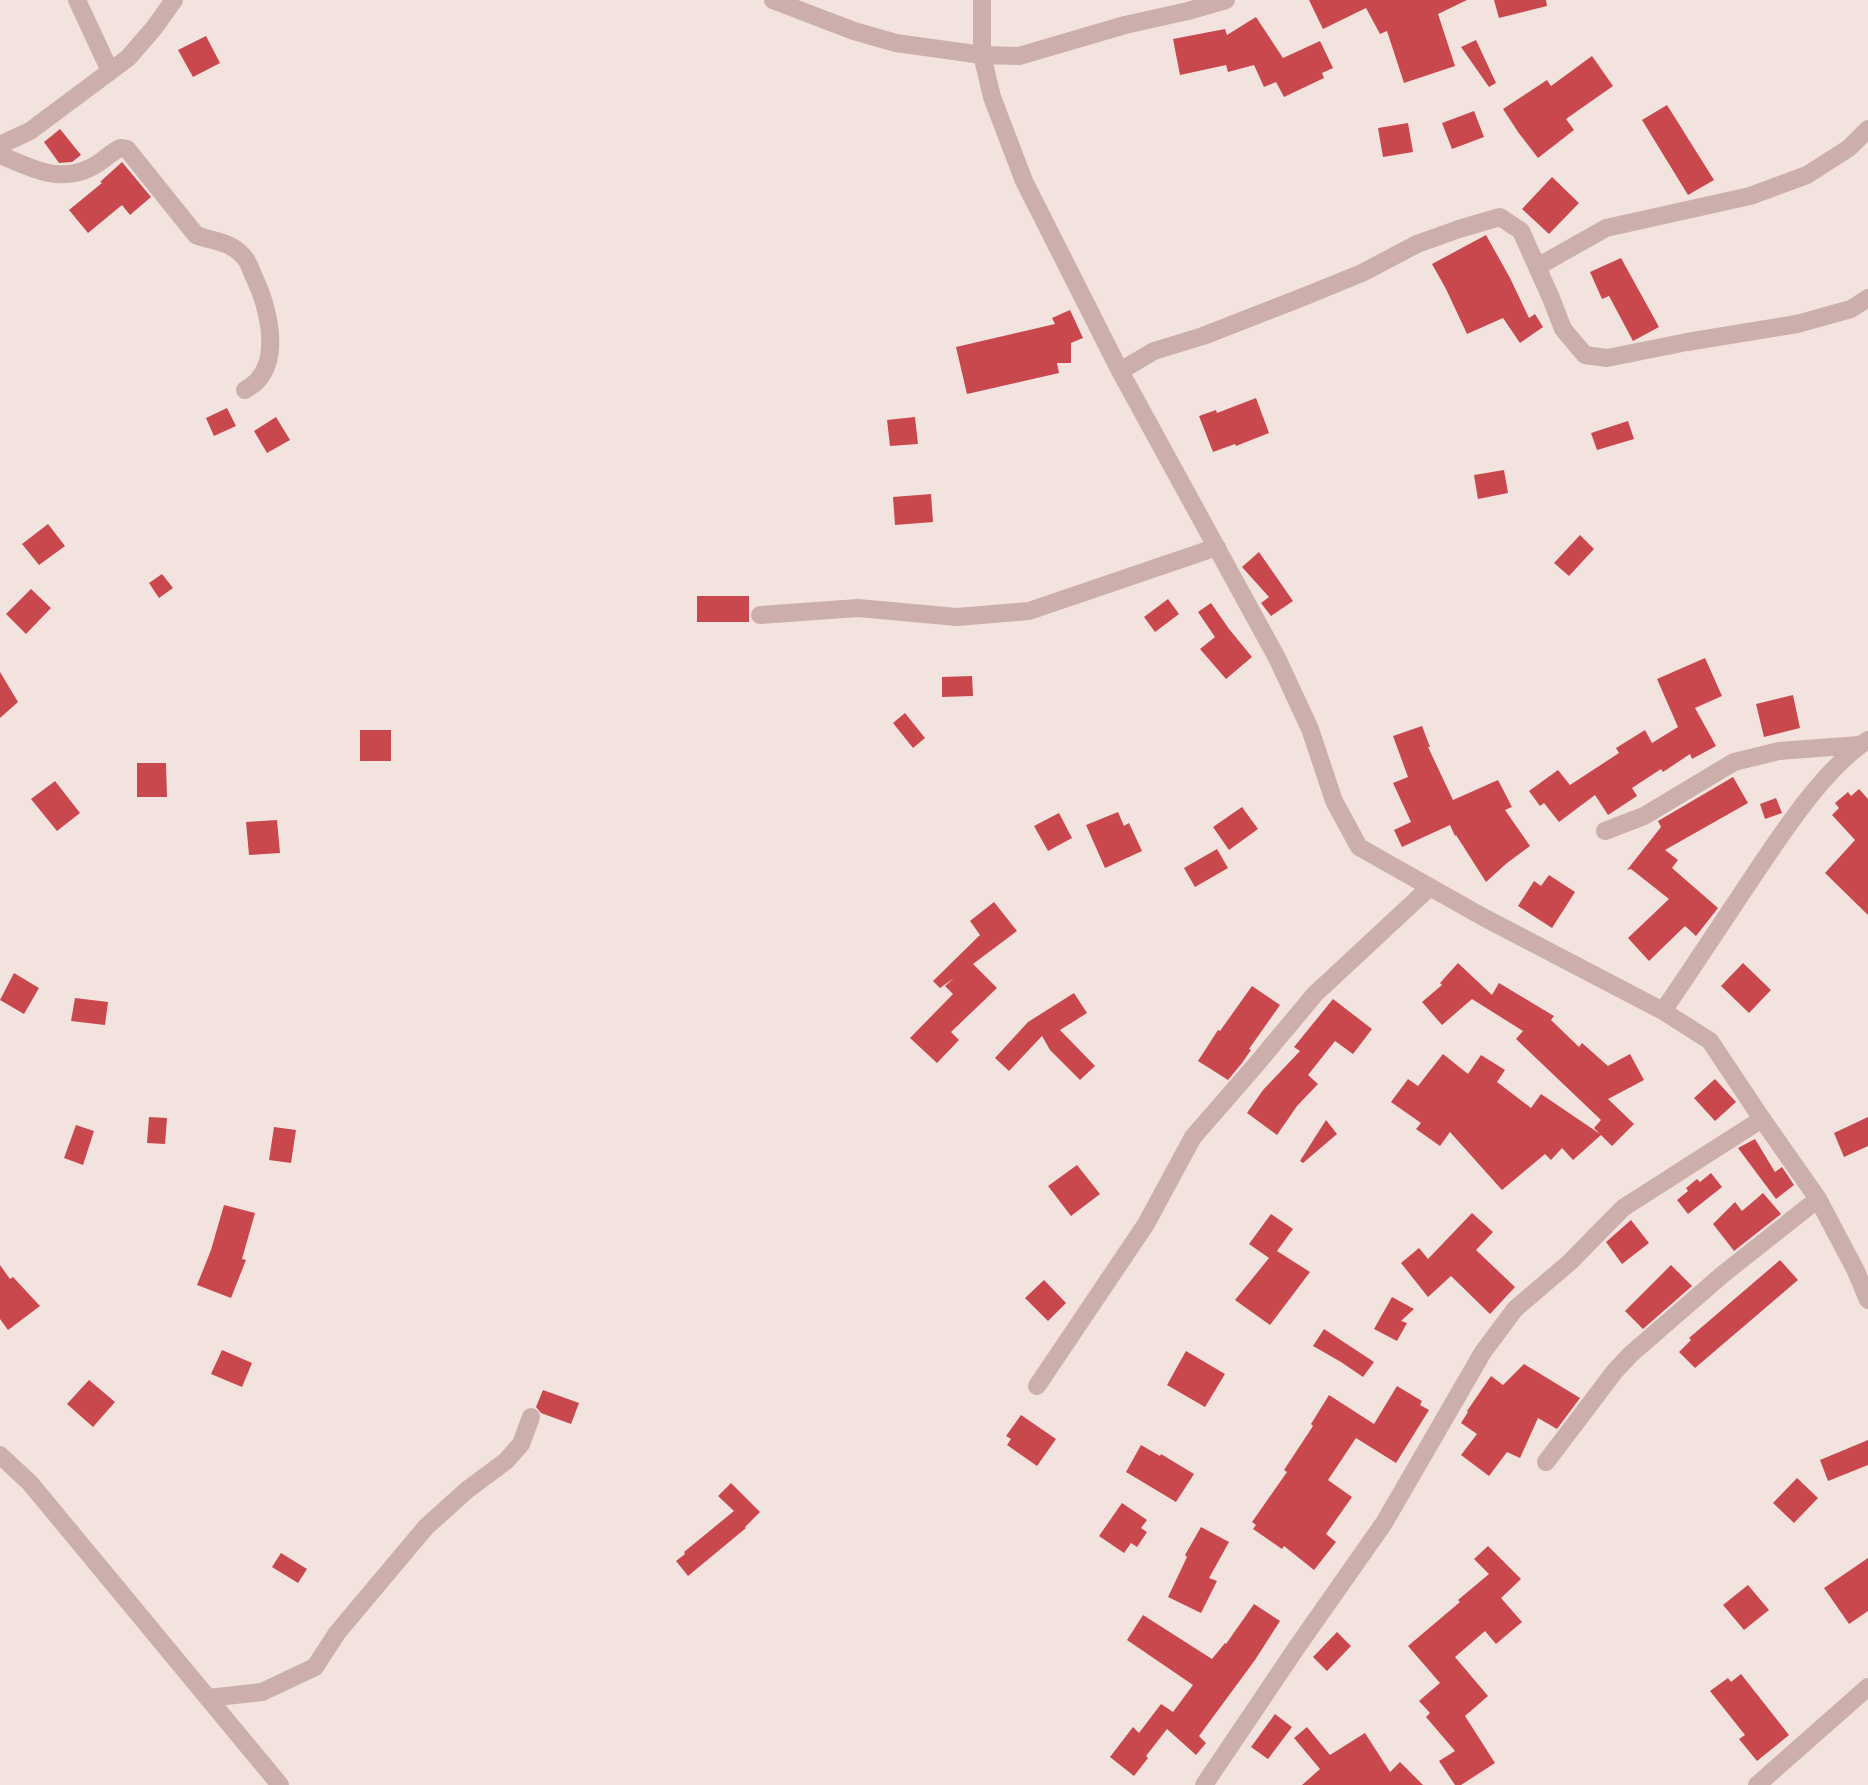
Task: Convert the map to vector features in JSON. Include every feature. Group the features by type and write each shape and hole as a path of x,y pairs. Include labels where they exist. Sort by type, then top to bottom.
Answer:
{"street":[{"path":"77,0 110,71"},
{"path":"0,145 30,131 128,58 174,0"},
{"path":"773,0 854,31 896,43 982,55 1019,56 1125,25 1226,0"},
{"path":"982,0 982,55 992,97 1024,181 1120,371 1277,658 1310,729 1334,801 1359,847 1483,917 1663,1011 1710,1041 1818,1199 1856,1271 1868,1300"},
{"path":"1537,267 1606,228 1750,195 1807,175 1849,148 1868,130"},
{"path":"0,155 51,175 66,175 92,167 120,148 127,149 196,236 225,242 245,258 262,293 271,336 268,358 259,379 245,390"},
{"path":"1120,371 1154,351 1203,336 1362,273 1417,244 1500,217 1521,231 1563,329 1585,355 1607,358 1797,324 1851,309 1868,298"},
{"path":"760,615 858,608 957,617 1029,611 1217,547"},
{"path":"1663,1011 1782,834 1826,777 1864,743"},
{"path":"1605,831 1644,816 1734,762 1779,751 1864,743"},
{"path":"1037,1386 1146,1224 1193,1137 1315,994 1430,887"},
{"path":"1204,1785 1384,1523 1483,1352 1515,1309 1570,1262 1623,1208 1762,1119"},
{"path":"1546,1462 1631,1354 1722,1275 1818,1199"},
{"path":"208,1698 262,1692 315,1667 337,1633 426,1527 467,1490 506,1461 521,1444 531,1417"},
{"path":"0,1455 30,1483 280,1785"},
{"path":"1757,1785 1868,1687"}],"building":[{"path":"1309,0 1467,0 1438,14 1455,66 1404,83 1387,31 1380,34 1366,8 1323,29"},
{"path":"1494,0 1546,0 1547,6 1499,18"},
{"path":"1256,17 1283,58 1320,41 1333,68 1322,73 1324,78 1284,97 1276,82 1264,87 1254,65 1228,72 1226,65 1180,75 1173,39 1225,29 1227,35"},
{"path":"206,36 220,63 193,77 178,50"},
{"path":"1476,40 1496,83 1489,87 1461,47"},
{"path":"1592,56 1613,86 1566,119 1574,130 1538,158 1503,109 1547,80 1551,86"},
{"path":"1667,105 1714,180 1688,195 1642,120"},
{"path":"1474,111 1484,137 1452,149 1442,123"},
{"path":"1408,123 1413,152 1383,157 1378,128"},
{"path":"60,129 81,155 72,162 59,163 44,142"},
{"path":"122,162 151,197 130,215 122,205 88,233 69,210 102,183 100,182"},
{"path":"1552,177 1579,203 1549,234 1522,209"},
{"path":"1486,235 1529,318 1535,314 1543,327 1520,343 1503,318 1467,334 1432,264"},
{"path":"1621,258 1659,327 1633,341 1609,296 1602,299 1590,272"},
{"path":"1070,310 1083,338 1071,343 1071,363 1057,363 1059,373 967,394 956,347 1055,324 1052,318"},
{"path":"1256,398 1269,433 1213,452 1199,416 1216,410 1217,413"},
{"path":"227,408 236,426 214,436 206,418"},
{"path":"276,417 290,440 267,453 254,431"},
{"path":"915,417 918,444 890,446 887,420"},
{"path":"1628,421 1634,439 1597,450 1591,433"},
{"path":"1504,470 1508,493 1478,499 1474,475"},
{"path":"931,494 933,522 895,525 893,497"},
{"path":"48,524 65,546 39,565 22,544"},
{"path":"1580,535 1594,549 1569,576 1554,563"},
{"path":"1259,552 1293,601 1271,616 1261,603 1269,597 1242,567"},
{"path":"162,574 173,588 159,598 149,583"},
{"path":"31,589 51,608 26,634 6,614"},
{"path":"697,596 749,596 749,622 697,622"},
{"path":"1168,599 1179,614 1155,632 1144,617"},
{"path":"1211,603 1252,657 1226,679 1200,649 1215,637 1198,612"},
{"path":"1705,658 1722,696 1695,708 1716,746 1692,759 1690,754 1663,772 1661,769 1632,788 1637,796 1608,815 1595,795 1559,822 1544,803 1540,806 1529,791 1558,770 1570,785 1619,753 1616,748 1645,730 1652,743 1678,727 1657,679"},
{"path":"0,672 18,702 0,718"},
{"path":"972,676 973,696 942,697 942,677"},
{"path":"1793,695 1800,728 1764,737 1756,704"},
{"path":"905,713 925,738 913,748 893,723"},
{"path":"1422,726 1428,747 1453,800 1498,780 1512,807 1505,810 1530,846 1486,882 1450,825 1402,847 1394,830 1411,822 1393,783 1408,777 1393,736"},
{"path":"360,730 391,730 391,761 360,761"},
{"path":"137,763 166,763 167,797 137,797"},
{"path":"1733,777 1748,803 1665,850 1678,860 1672,868 1718,908 1696,936 1685,926 1649,961 1628,938 1669,899 1631,869 1627,870 1661,827 1658,821"},
{"path":"55,781 80,813 57,831 31,799"},
{"path":"1859,789 1868,799 1868,915 1825,873 1855,840 1832,815 1839,808 1835,803 1848,792 1851,796"},
{"path":"1776,798 1782,813 1765,819 1760,804"},
{"path":"1242,807 1258,829 1229,850 1213,827"},
{"path":"1118,812 1124,826 1129,823 1142,851 1105,868 1086,825"},
{"path":"1059,813 1072,838 1048,851 1034,826"},
{"path":"277,820 280,853 249,855 246,822"},
{"path":"1217,849 1228,868 1195,887 1184,868"},
{"path":"1549,875 1575,892 1552,928 1518,906 1534,881 1541,886"},
{"path":"994,902 1017,931 973,964 997,988 951,1032 959,1040 937,1063 910,1038 953,994 945,986 954,978 940,988 933,981 980,935 970,921"},
{"path":"1458,963 1492,995 1499,983 1554,1016 1551,1020 1579,1047 1582,1043 1608,1066 1630,1054 1644,1080 1608,1099 1634,1124 1612,1146 1601,1135 1573,1160 1562,1148 1551,1160 1545,1154 1502,1190 1450,1132 1440,1146 1416,1129 1421,1123 1391,1102 1408,1079 1418,1086 1443,1054 1468,1074 1481,1055 1505,1070 1497,1082 1531,1108 1541,1094 1600,1134 1594,1128 1601,1120 1516,1039 1523,1031 1472,999 1442,1025 1422,1002 1442,985 1440,983"},
{"path":"1743,963 1771,990 1749,1013 1721,986"},
{"path":"14,973 39,988 24,1014 0,1000"},
{"path":"1252,986 1280,1005 1228,1080 1198,1061"},
{"path":"1074,993 1087,1013 1060,1030 1095,1066 1080,1080 1050,1050 1042,1036 1009,1071 995,1058 1028,1022"},
{"path":"75,998 108,1002 105,1025 71,1021"},
{"path":"1333,999 1372,1029 1353,1054 1335,1041 1308,1075 1318,1084 1297,1106 1277,1135 1247,1113 1263,1090 1300,1051 1294,1047"},
{"path":"1715,1079 1736,1102 1715,1121 1694,1098"},
{"path":"149,1117 167,1118 165,1144 147,1143"},
{"path":"1868,1117 1868,1146 1844,1157 1834,1133"},
{"path":"1326,1120 1337,1134 1303,1163 1300,1161"},
{"path":"76,1125 94,1131 83,1165 64,1158"},
{"path":"274,1127 296,1130 291,1163 269,1160"},
{"path":"1755,1139 1775,1172 1782,1167 1794,1185 1776,1199 1738,1148"},
{"path":"1077,1165 1100,1194 1071,1216 1048,1186"},
{"path":"1711,1173 1722,1187 1688,1214 1677,1200 1697,1179 1700,1182"},
{"path":"1763,1193 1781,1214 1734,1251 1713,1224 1735,1202 1742,1211"},
{"path":"224,1205 255,1213 242,1259 246,1260 231,1298 197,1285"},
{"path":"1472,1213 1493,1232 1476,1250 1515,1287 1490,1314 1451,1276 1428,1297 1401,1263 1419,1248 1428,1259"},
{"path":"1271,1214 1293,1229 1277,1251 1310,1272 1270,1325 1235,1300 1269,1258 1249,1244"},
{"path":"1631,1220 1649,1243 1622,1264 1606,1242"},
{"path":"1780,1260 1798,1280 1695,1368 1679,1352 1691,1340 1689,1338"},
{"path":"0,1265 10,1279 13,1277 40,1306 8,1330 0,1319"},
{"path":"1671,1265 1692,1286 1643,1329 1625,1311"},
{"path":"1044,1280 1066,1303 1048,1321 1025,1298"},
{"path":"1392,1297 1414,1309 1401,1321 1407,1323 1397,1341 1374,1329"},
{"path":"1324,1329 1374,1362 1363,1377 1313,1346"},
{"path":"222,1350 252,1363 242,1387 211,1374"},
{"path":"1186,1351 1225,1374 1205,1407 1167,1385"},
{"path":"1524,1364 1580,1398 1557,1429 1538,1418 1520,1458 1507,1452 1489,1476 1461,1455 1477,1434 1461,1423 1491,1376 1503,1385"},
{"path":"89,1380 115,1402 93,1427 67,1404"},
{"path":"1397,1386 1422,1401 1420,1405 1429,1410 1396,1463 1356,1438 1328,1480 1352,1497 1326,1534 1336,1542 1314,1570 1284,1546 1282,1549 1253,1529 1256,1525 1252,1522 1287,1472 1284,1470 1313,1426 1311,1424 1329,1395 1374,1424"},
{"path":"543,1390 579,1403 571,1424 541,1413 536,1407"},
{"path":"1021,1415 1056,1439 1037,1466 1007,1445 1011,1439 1006,1436"},
{"path":"1868,1440 1868,1465 1828,1481 1820,1460"},
{"path":"1141,1445 1194,1474 1176,1502 1126,1472"},
{"path":"1797,1478 1818,1498 1794,1523 1773,1503"},
{"path":"731,1483 760,1512 746,1528 688,1576 676,1561 734,1511 718,1496"},
{"path":"1122,1503 1147,1520 1141,1528 1147,1532 1137,1547 1131,1543 1124,1553 1099,1536"},
{"path":"1201,1527 1229,1542 1209,1578 1217,1581 1201,1613 1168,1597 1187,1557 1185,1555"},
{"path":"1488,1546 1521,1579 1501,1598 1522,1622 1496,1644 1485,1631 1455,1657 1488,1696 1465,1716 1495,1763 1461,1785 1455,1785 1439,1761 1455,1751 1426,1717 1430,1713 1419,1701 1440,1683 1408,1646 1489,1574 1474,1559"},
{"path":"281,1553 307,1569 298,1583 272,1567"},
{"path":"1868,1558 1868,1611 1849,1624 1824,1588"},
{"path":"1748,1585 1769,1610 1744,1630 1723,1605"},
{"path":"1254,1604 1280,1621 1199,1736 1206,1743 1196,1755 1167,1729 1134,1776 1110,1757 1133,1727 1139,1733 1161,1704 1173,1712 1193,1685 1127,1640 1143,1615 1212,1659"},
{"path":"1337,1632 1351,1646 1327,1671 1313,1657"},
{"path":"1741,1674 1789,1735 1757,1761 1739,1739 1745,1735 1710,1691 1728,1678 1731,1682"},
{"path":"1275,1714 1292,1727 1268,1759 1251,1747"},
{"path":"1307,1727 1330,1755 1365,1733 1390,1772 1400,1762 1423,1785 1302,1785 1320,1769 1294,1738"}]}
